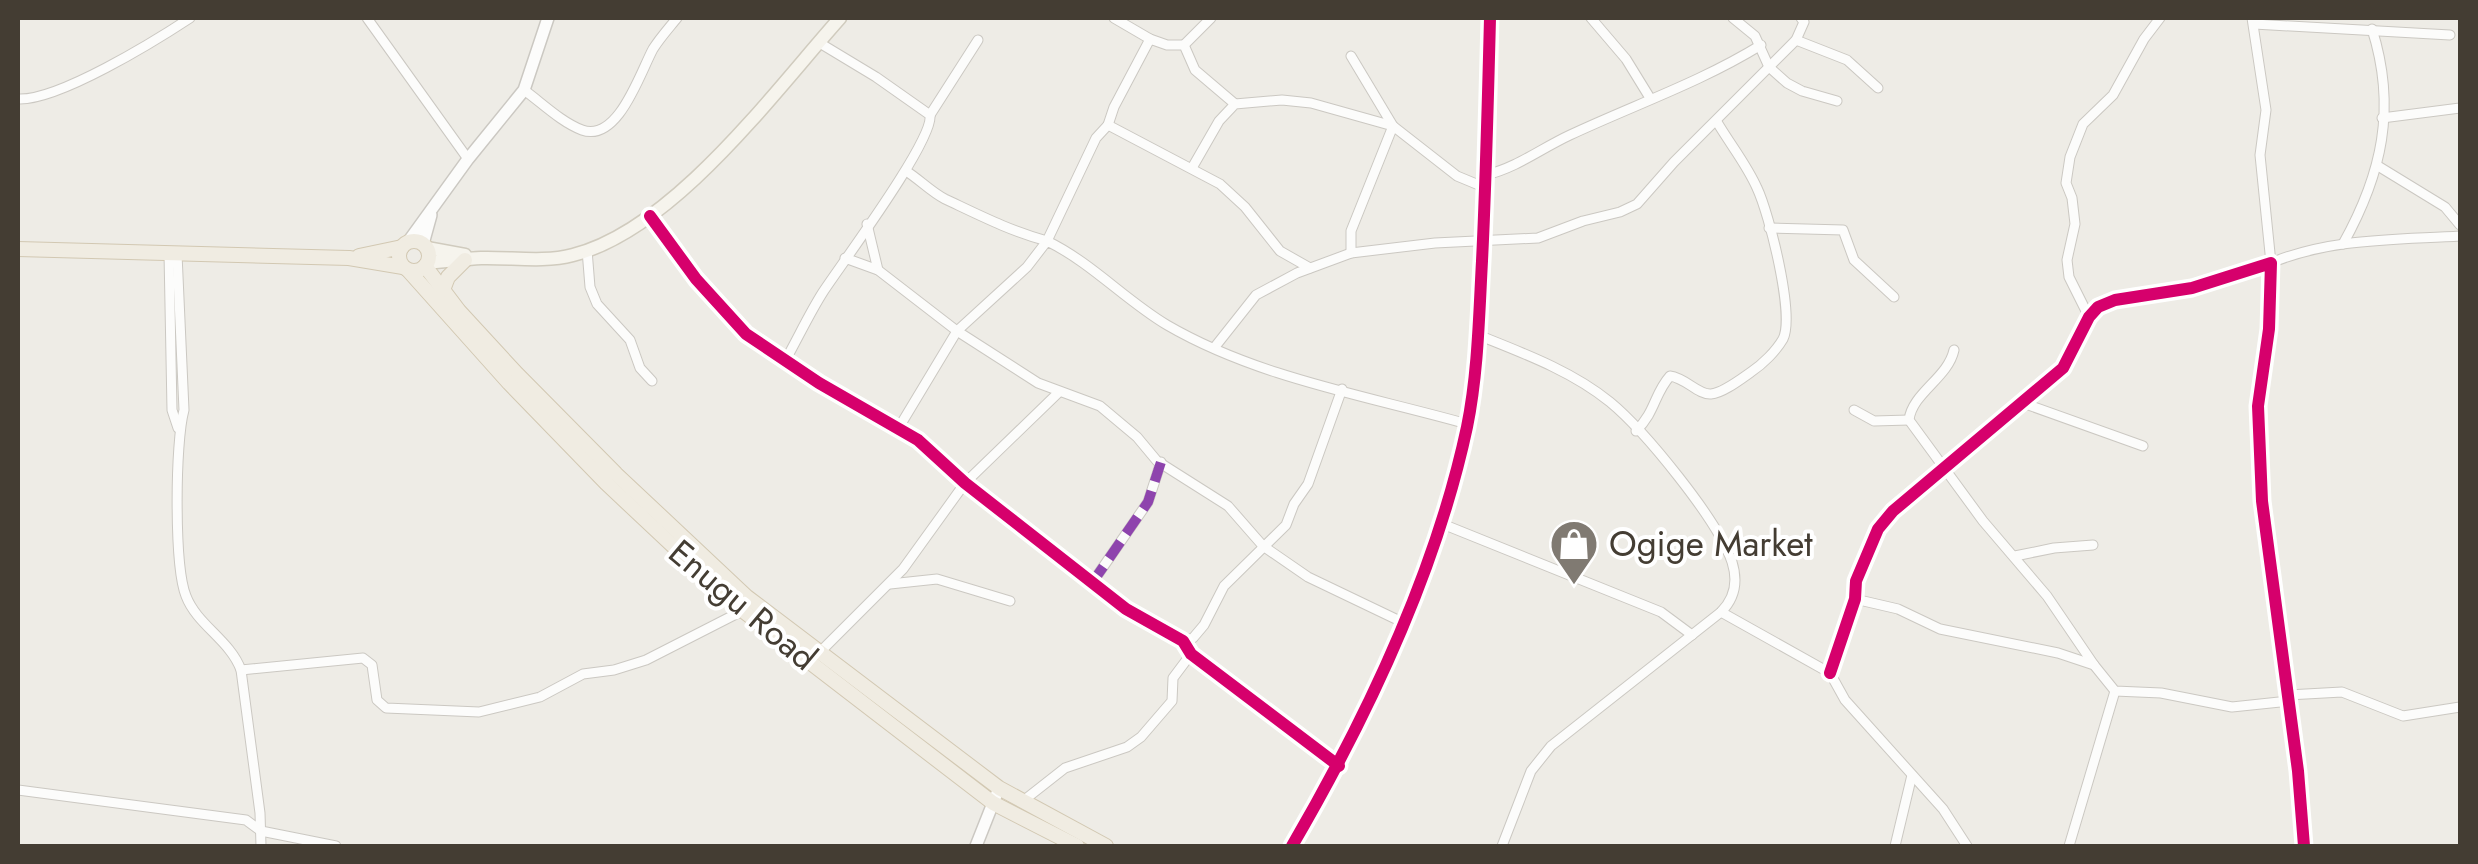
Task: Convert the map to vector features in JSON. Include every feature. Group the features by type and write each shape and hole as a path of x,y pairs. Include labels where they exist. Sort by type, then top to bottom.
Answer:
{"main road":[{"path":"18,250 348,258 418,252 551,259 587,250 621,236 650,216 713,158 840,18"},
{"path":"406,269 398,257 418,252 465,260 482,258"},
{"path":"348,258 417,271 418,252"},
{"path":"418,252 443,290 506,361 616,474 747,597 996,796 1023,801 1106,846"},
{"path":"443,290 448,278 465,260"},
{"name":"Enugu Road","path":"406,269 606,484 742,610 996,796 1077,846"}],"street":[{"path":"18,99 44,97 190,18"},
{"path":"367,18 468,159"},
{"path":"418,252 431,212 524,90 548,18"},
{"path":"524,90 582,130 596,132 607,128 620,114 655,46 677,18"},
{"path":"1114,18 1166,45 1184,45 1211,18"},
{"path":"1292,846 1339,766 1402,622 1440,523 1467,424 1478,335 1490,18"},
{"path":"1591,18 1626,59 1650,98"},
{"path":"1733,18 1761,44 1769,67 1787,83 1837,101"},
{"path":"1214,348 1256,296 1310,268 1351,253 1436,243 1538,238 1637,204 1796,40 1803,27 1800,18"},
{"path":"2088,316 2072,289 2067,260 2074,224 2072,198 2066,184 2070,156 2083,124 2113,95 2160,18"},
{"path":"2304,846 2304,814 2262,501 2259,425 2271,264 2260,155 2266,110 2254,21 2450,36"},
{"path":"2343,244 2368,196 2378,166 2382,71 2372,29"},
{"path":"786,360 845,258 906,172 931,126 930,115 978,40"},
{"path":"898,429 957,331 1027,267 1047,241 1096,138 1108,125 1150,40"},
{"path":"1796,40 1847,60 1878,88"},
{"path":"818,42 930,115"},
{"path":"1351,56 1393,126 1456,176 1486,181 1550,145 1650,98 1708,76 1761,44"},
{"path":"1184,45 1196,70 1235,104"},
{"path":"1192,168 1218,121 1235,104 1282,100 1311,103 1393,126"},
{"path":"2382,118 2460,108"},
{"path":"1636,431 1653,412 1661,386 1670,376 1683,378 1704,394 1714,394 1752,372 1783,338 1787,302 1769,228 1755,184 1716,122"},
{"path":"1108,125 1220,184 1245,206 1280,251 1310,268"},
{"path":"1351,253 1351,230 1393,126"},
{"path":"2378,166 2445,207 2460,225"},
{"path":"906,172 946,200 1008,230 1069,252 1167,324 1214,348 1268,370 1467,424"},
{"path":"650,216 696,279 746,334 918,440 965,483 1092,583 1126,609 1183,642 1191,654 1339,766"},
{"path":"867,224 878,270"},
{"path":"1769,228 1842,230 1854,260 1894,297"},
{"path":"1830,673 1855,600 1856,582 1878,529 2063,368 2088,316 2098,306 2192,288 2297,252 2343,244 2460,236"},
{"path":"587,250 590,287 596,304 630,340 640,368 652,381"},
{"path":"173,253 172,410 178,430 177,508 186,596 230,649 241,670 261,846"},
{"path":"845,258 878,270 957,331 1023,374 1058,392 1100,406 1161,462 1228,506 1263,546 1308,577 1402,622"},
{"path":"1478,335 1533,357 1610,402 1673,471 1724,546 1735,580 1730,603 1722,612 1551,746 1531,772 1506,846"},
{"path":"1954,350 1951,365 1911,409 1909,420 1983,521 2047,596 2114,691 2161,693 2232,707 2342,692 2403,716 2460,706"},
{"path":"1183,642 1193,638 1204,625 1224,586 1286,525 1308,484 1342,389"},
{"path":"820,652 888,585 965,483 1058,392"},
{"path":"2020,402 2144,446"},
{"path":"1854,410 1874,420 1909,420"},
{"path":"1092,583 1148,502 1161,462"},
{"path":"1440,523 1661,612 1692,635"},
{"path":"2015,556 2093,545"},
{"path":"888,585 937,579 1010,601"},
{"path":"1855,600 1898,610 1940,628 2058,652 2094,665"},
{"path":"241,670 363,658 372,665 377,700 386,708 480,712 540,698 582,674 646,660 742,610"},
{"path":"1722,612 1830,673 1846,700 1943,809 1967,846"},
{"path":"1023,801 1065,768 1127,747 1142,737 1172,701 1173,678 1191,654"},
{"path":"2069,846 2114,691"},
{"path":"1895,846 1912,776"},
{"path":"18,790 246,820 262,831 336,846"},
{"path":"976,846 996,796"},
{"path":"246,820 260,813"}],"marked path":[{"path":"1092,583 1148,502 1161,462"}],"cycle path":[{"path":"1292,846 1396,643 1437,536 1467,427 1479,323 1490,18"},
{"path":"650,216 696,279 746,334 819,383 918,440 965,483 1126,609 1183,641 1191,654 1339,766"},
{"path":"1830,673 1855,599 1856,581 1878,529 1893,511 2063,368 2098,307 2115,300 2192,288 2271,263 2269,329 2258,406 2262,501 2298,771 2304,846"}],"place":[{"name":"Ogige Market","path":"1574,586"}]}
